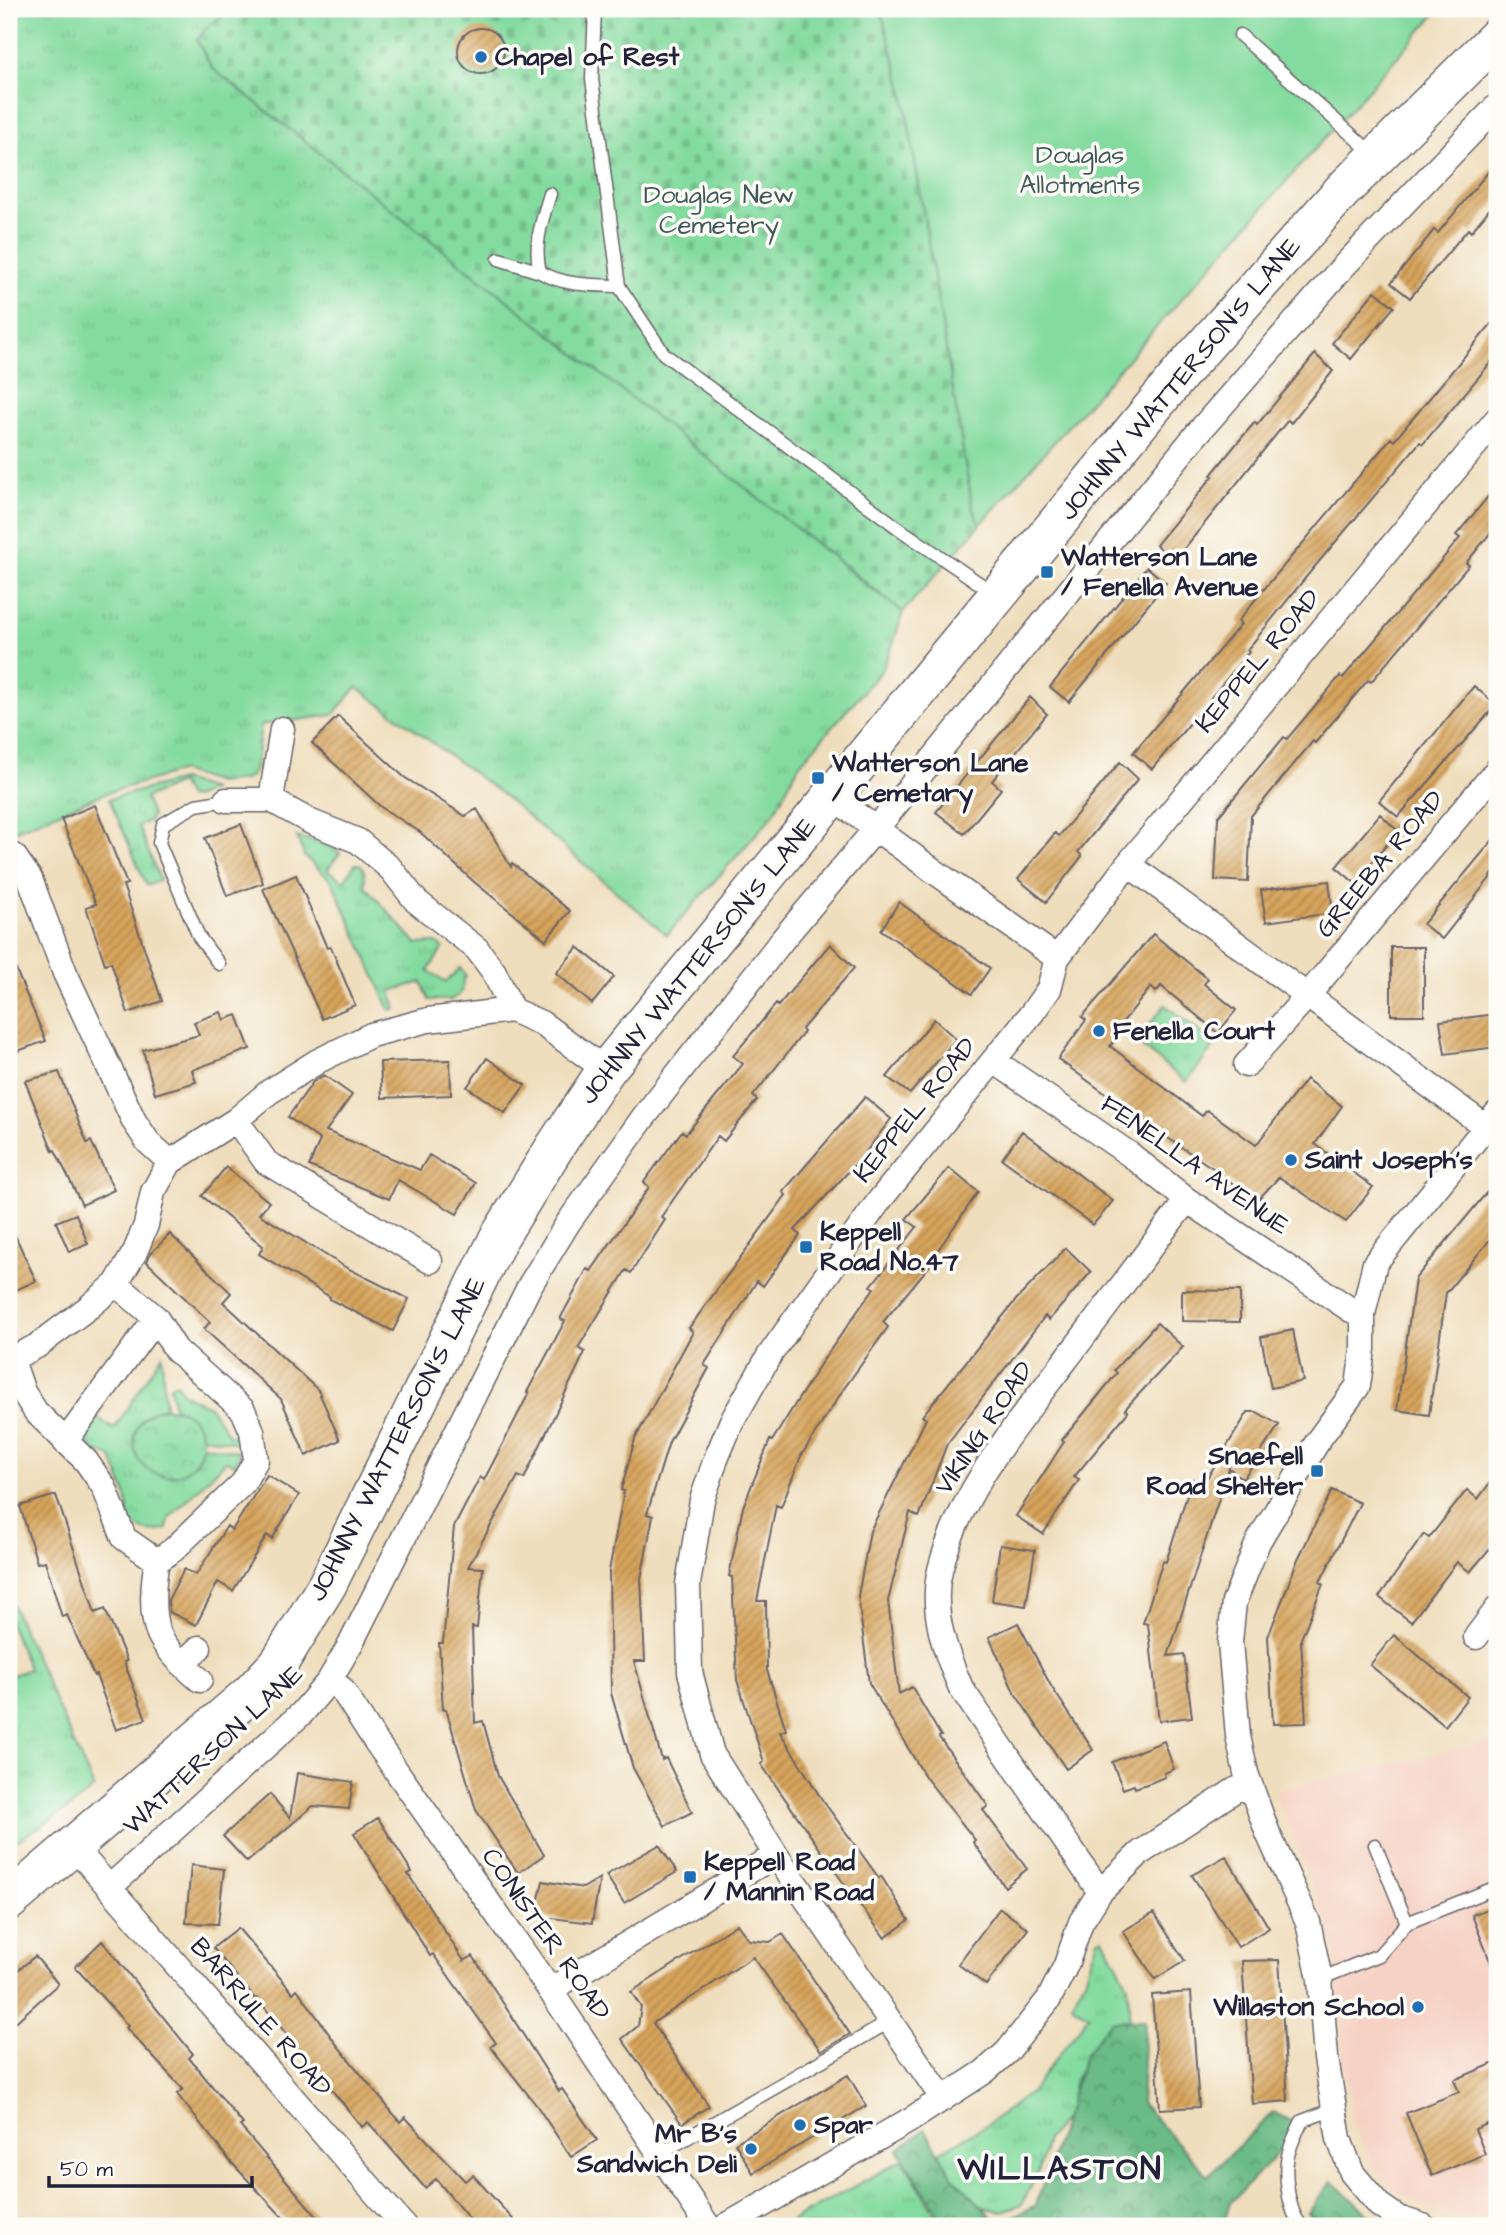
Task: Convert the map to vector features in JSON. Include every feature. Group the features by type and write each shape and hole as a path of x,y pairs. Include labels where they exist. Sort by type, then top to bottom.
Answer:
{"highway":[{"name":"JOHNNY WATTERSON'S LANE","path":"12,1892 74,1847 251,1693 279,1663 327,1585 498,1239 556,1144 606,1070 1185,368 1375,156 1497,37"}],"street":[{"name":"WATTERSON LANE","path":"110,1887 302,1713 329,1681 356,1633 530,1285 568,1223 643,1118 742,992 1196,435 1341,269 1497,107"},
{"name":"KEPPEL ROAD","path":"943,2099 776,1855 712,1755 690,1672 688,1584 702,1500 731,1423 769,1356 879,1201 994,1061 1049,989 1057,958 1128,864 1497,419"},
{"path":"271,800 282,729"},
{"name":"GREEBA ROAD","path":"1308,995 1497,770"},
{"path":"831,796 1057,958"},
{"path":"226,800 271,800 312,822 358,841 391,869 416,901 477,948 494,972 512,1010"},
{"path":"9,856 14,856 30,879 65,973 134,1121 148,1142 170,1162"},
{"path":"1128,864 1308,995 1492,1120 1375,1263 1363,1314 1363,1349 1358,1386 1319,1439 1258,1542 1234,1602 1230,1642 1238,1736 1250,1785 1267,1831 1308,1922 1320,1979 1326,2058 1339,2138 1352,2173 1379,2205 1398,2218 1423,2226"},
{"path":"1246,1065 1308,995"},
{"path":"157,1561 124,1538 104,1487 86,1461 36,1412 23,1392 10,1360 37,1346 116,1284 135,1252 146,1225 153,1192 170,1162 236,1120 269,1092 308,1067 371,1035 428,1020 512,1010 541,1023 606,1070"},
{"name":"FENELLA AVENUE","path":"994,1061 1132,1156 1187,1200 1351,1310 1363,1314"},
{"path":"236,1120 266,1162 402,1235 430,1261"},
{"name":"VIKING ROAD","path":"1100,1892 961,1688 948,1659 940,1631 937,1600 940,1571 962,1511 1006,1439 1187,1200"},
{"path":"116,1284 156,1318 176,1350 243,1410 252,1431 256,1460 243,1483 173,1550 157,1561 152,1593 159,1634 194,1664"},
{"path":"65,1442 156,1318"},
{"path":"1476,1637 1497,1609"},
{"name":"CONISTER ROAD","path":"329,1681 341,1688 550,1990 708,2226"},
{"path":"726,2226 911,2120 1000,2059 1026,2031 1049,1999 1066,1965 1082,1922 1100,1892 1140,1853 1235,1790 1250,1785"},
{"name":"BARRULE ROAD","path":"74,1847 404,2226"},
{"path":"550,1990 776,1855"}],"lane":[{"path":"595,9 592,79 619,286 664,354 901,530 997,595"},
{"path":"1240,35 1375,156"},
{"path":"540,272 536,257 538,237 550,194"},
{"path":"499,259 540,272 556,281 619,286"},
{"path":"219,964 199,937 159,843 163,824 196,805 226,800"},
{"path":"1375,1845 1407,1923"},
{"path":"1320,1979 1378,1955 1407,1923 1497,1887"},
{"path":"659,2154 891,2021"},
{"path":"1303,2226 1299,2223 1288,2195 1288,2154 1302,2121 1334,2109"}],"shaded area":[{"name":"Willaston School","path":"1497,1741 1497,2220 1436,2212 1394,2191 1372,2163 1355,2129 1343,2064 1335,1951 1328,1923 1274,1791"}],"green space":[{"path":"9,9 234,9 208,26 864,583 903,612 882,670 799,765 773,815 667,935 503,795 357,687 333,715 261,725 256,764 252,775 244,780 217,783 181,771 103,794 9,833"},
{"name":"Douglas New Cemetery","path":"234,9 880,9 903,89 973,510 980,525 903,612 212,68 197,40 208,26"},
{"name":"Douglas Allotments","path":"880,9 1440,9 980,525 973,510 903,89"},
{"path":"181,780 212,790 195,798 188,797 180,783 145,798 152,815 150,820 138,826 160,880 147,886 109,799"},
{"path":"297,837 326,845 340,853 327,870 344,881 355,864 360,864 364,869 365,886 417,944 436,943 443,948 428,971 446,982 460,968 465,974 461,993 451,1000 429,1000 422,982 391,991 396,1009 390,1010 332,881 304,856"},
{"path":"1165,1005 1216,1044 1186,1082 1136,1042"},
{"path":"162,1355 165,1408 161,1408 134,1435 144,1464 161,1475 201,1449 201,1445 241,1452 235,1464 226,1461 169,1518 167,1529 150,1531 140,1529 128,1518 126,1494 111,1456 91,1447 87,1437 95,1416 114,1429"},
{"path":"176,1383 184,1394 210,1407 229,1435 241,1436 243,1444 201,1436 191,1419 174,1408 170,1386"},
{"path":"168,1408 181,1411 192,1418 199,1429 202,1442 199,1455 192,1466 181,1473 168,1476 155,1473 144,1466 137,1455 134,1442 137,1429 144,1418 155,1411"},
{"path":"9,1598 94,1788 71,1807 17,1841 9,1830 9,1676 29,1669 9,1623"},
{"path":"1103,1938 1128,1985 1130,2038 1105,2043 1075,2079 1068,2113 1047,2140 1038,2173 1022,2204 1003,2212 979,2206 954,2190 936,2154 988,2124 1030,2093 1089,2015 1074,2007 1072,2003 1085,1979 1098,1939"},
{"path":"1145,2020 1141,2103 1208,2176 1273,2112 1302,2127 1230,2203 1223,2226 946,2226 898,2150 925,2129 953,2177 999,2224 1036,2205 1085,2055 1111,2021"},
{"path":"902,2160 942,2226 782,2226"},
{"path":"1332,2181 1382,2226 1326,2226 1308,2213"}],"building":[{"name":"Chapel of Rest","path":"481,28 497,35 504,51 497,67 481,74 465,67 458,51 465,35"},
{"path":"1497,161 1497,200 1471,232 1468,229 1410,298 1391,283 1434,230 1438,233"},
{"path":"1375,291 1394,307 1351,359 1332,343"},
{"path":"1497,317 1497,355 1311,571 1247,650 1249,652 1152,769 1133,753 1241,624 1238,621 1260,594 1391,438 1394,441"},
{"path":"1315,354 1333,371 1291,423 1288,420 1175,560 1156,545 1233,448 1255,422 1257,425"},
{"path":"1497,486 1497,525 1466,563 1469,565 1371,682 1368,680 1315,743 1313,741 1251,816 1248,882 1215,880 1218,817 1284,737 1287,739 1340,676 1343,678 1460,538 1456,535"},
{"path":"1147,567 1166,583 1069,702 1050,687"},
{"path":"1474,686 1496,705 1398,817 1379,801"},
{"path":"1030,697 1047,714 992,781 1001,789 964,834 936,812"},
{"path":"338,716 404,777 465,816 477,809 511,867 512,863 570,911 546,940 473,881 420,832 381,807 312,743"},
{"path":"1120,762 1138,779 1078,852 1082,856 1046,902 1018,879 1055,833 1059,836"},
{"path":"95,805 127,884 123,885 162,1001 128,1013 111,962 105,964 86,907 96,904 61,819"},
{"path":"1380,814 1398,831 1355,883 1336,867"},
{"path":"241,824 263,883 227,896 205,838"},
{"path":"1497,835 1497,869 1442,939 1423,924"},
{"path":"296,875 327,948 331,947 355,1005 322,1019 263,889"},
{"path":"1329,881 1333,913 1266,922 1261,890"},
{"path":"899,902 990,968 972,994 881,930"},
{"path":"1153,934 1208,979 1204,984 1236,1010 1218,1033 1161,986 1156,992 1151,987 1117,1029 1121,1033 1110,1046 1202,1116 1207,1110 1256,1145 1306,1079 1342,1106 1315,1144 1373,1187 1346,1222 1279,1177 1256,1202 1217,1171 1058,1059 1086,1020 1082,1017"},
{"path":"830,944 854,968 802,1029 804,1032 753,1096 757,1100 724,1141 718,1136 661,1217 665,1220 631,1273 626,1270 578,1348 585,1352 524,1479 518,1476 468,1567 483,1568 477,1628 472,1627 475,1723 483,1721 498,1776 544,1855 518,1873 476,1810 446,1709 443,1710 439,1643 443,1643 454,1527 480,1477 484,1480 529,1393 527,1392 565,1321 560,1319 587,1269 591,1271 649,1187 644,1182 682,1131 686,1134 743,1064 733,1056"},
{"path":"578,947 614,977 592,1004 556,973"},
{"path":"1391,947 1424,947 1424,1015 1391,1015"},
{"path":"9,953 46,1041 9,1054"},
{"path":"221,1012 224,1020 237,1015 250,1049 192,1070 196,1082 155,1094 143,1050 199,1035 194,1022"},
{"path":"1497,1014 1497,1047 1445,1054 1440,1021"},
{"path":"934,1019 956,1039 910,1094 887,1077"},
{"path":"487,1058 525,1085 505,1113 467,1087"},
{"path":"450,1060 451,1095 382,1098 380,1062"},
{"path":"59,1072 87,1143 91,1141 114,1190 82,1205 55,1150 53,1151 25,1081"},
{"path":"324,1075 352,1095 326,1131 420,1170 429,1155 476,1183 457,1214 398,1180 389,1199 309,1166 320,1140 288,1117 313,1082"},
{"path":"865,1097 891,1119 861,1158 795,1230 800,1235 763,1286 757,1281 704,1365 709,1368 669,1442 647,1514 653,1516 641,1579 645,1661 634,1661 662,1760 666,1758 692,1812 665,1826 633,1768 611,1693 609,1571 624,1491 621,1490 635,1439 693,1332 689,1328 786,1195 783,1192"},
{"path":"1022,1131 1113,1201 1093,1225 1002,1159"},
{"path":"226,1167 269,1202 259,1214 345,1267 409,1299 393,1331 329,1299 330,1297 259,1254 263,1246 202,1196"},
{"path":"949,1168 978,1192 929,1263 931,1264 883,1322 888,1327 801,1456 781,1507 776,1505 757,1601 766,1601 767,1670 786,1730 780,1732 821,1798 879,1878 881,1876 909,1920 885,1938 761,1764 764,1762 737,1680 732,1577 729,1576 743,1507 770,1440 772,1441 821,1363 874,1288 871,1286 917,1227 906,1219"},
{"path":"1497,1180 1497,1231 1446,1293 1429,1415 1397,1410 1415,1279"},
{"path":"76,1214 88,1244 69,1252 56,1222"},
{"path":"9,1222 36,1281 9,1293"},
{"path":"170,1234 231,1293 223,1302 318,1390 340,1440 306,1456 281,1399 204,1329 210,1322 147,1262 150,1254"},
{"path":"1066,1248 1091,1272 1049,1320 1045,1316 947,1444 919,1517 910,1512 888,1601 899,1694 912,1687 941,1736 939,1737 988,1806 983,1810 1027,1869 1005,1887 973,1842 975,1840 926,1778 869,1683 858,1596 870,1531 926,1419 922,1416 1016,1300"},
{"path":"1182,1290 1240,1291 1240,1322 1182,1321"},
{"path":"1157,1323 1183,1347 1125,1409 1128,1412 1074,1477 1079,1480 1043,1534 1016,1516 1064,1442 1062,1440 1117,1373 1114,1370"},
{"path":"1293,1330 1303,1381 1271,1388 1261,1337"},
{"path":"1248,1412 1257,1412 1279,1425 1243,1479 1229,1468 1168,1656 1184,1654 1192,1717 1159,1721 1148,1624 1143,1623 1163,1561 1166,1562 1192,1479 1204,1483"},
{"path":"1497,1473 1497,1540 1470,1572 1457,1562 1411,1622 1379,1597 1424,1534 1429,1538 1467,1490 1478,1499"},
{"path":"267,1475 299,1495 272,1539 267,1535 233,1591 218,1582 196,1625 169,1612 168,1600 184,1569 196,1575 227,1526 232,1530"},
{"path":"1332,1490 1360,1503 1320,1582 1323,1584 1301,1639 1306,1723 1273,1724 1268,1637 1298,1559"},
{"path":"56,1495 95,1613 105,1609 127,1661 124,1662 146,1719 116,1730 96,1675 94,1676 67,1615 62,1617 45,1561 37,1563 20,1506"},
{"path":"1000,1545 1035,1550 1026,1606 992,1601"},
{"path":"1018,1623 1051,1686 1093,1750 1066,1769 1014,1692 989,1637"},
{"path":"1394,1635 1468,1697 1445,1726 1370,1665"},
{"path":"1164,1741 1174,1769 1164,1773 1165,1777 1150,1783 1123,1789 1112,1762"},
{"path":"297,1773 353,1782 349,1809 313,1806 247,1862 223,1836 270,1794 290,1818"},
{"path":"378,1818 412,1872 408,1874 464,1961 473,1956 559,2091 562,2089 597,2140 571,2157 537,2106 490,2046 496,2043 433,1954 430,1956 354,1833"},
{"path":"659,1845 677,1872 624,1903 606,1875"},
{"path":"1226,1856 1269,1928 1238,1947 1192,1875"},
{"path":"191,1865 224,1869 218,1924 186,1923"},
{"path":"600,1878 592,1923 535,1916 543,1881 583,1888"},
{"path":"1497,1905 1497,1976 1496,1976 1472,1915"},
{"path":"1000,1908 1028,1929 986,1985 958,1964"},
{"path":"1154,1913 1185,1961 1155,1979 1123,1931"},
{"path":"737,1924 749,1940 770,1942 783,1934 850,2034 821,2051 753,1957 653,2023 709,2106 682,2124 622,2039 638,2026 641,2007 631,1992"},
{"path":"238,1928 293,1993 297,1989 337,2045 400,2122 405,2117 465,2181 473,2175 519,2226 475,2226 436,2179 425,2188 368,2122 362,2127 213,1948"},
{"path":"102,1941 193,2054 189,2058 243,2124 240,2126 325,2226 291,2226 230,2161 177,2094 183,2089 126,2028 128,2026 75,1967"},
{"path":"35,1956 58,1984 9,2028 9,1978"},
{"path":"1279,1960 1288,2101 1252,2104 1242,1961"},
{"path":"1191,1992 1199,2107 1160,2109 1152,1995"},
{"path":"1497,2062 1497,2120 1475,2129 1485,2154 1432,2176 1406,2113 1459,2092 1454,2080"},
{"path":"848,2075 866,2106 753,2173 735,2143"}],"place":[{"name":"Chapel of Rest","path":"481,57"},
{"name":"Watterson Lane / Fenella Avenue","path":"1047,572"},
{"name":"Watterson Lane / Cemetary","path":"818,778"},
{"name":"Fenella Court","path":"1099,1031"},
{"name":"Saint Joseph's","path":"1291,1160"},
{"name":"Keppell Road No.47","path":"806,1247"},
{"name":"Snaefell Road Shelter","path":"1317,1471"},
{"name":"Keppell Road / Mannin Road","path":"690,1877"},
{"name":"Willaston School","path":"1418,2007"},
{"name":"Spar","path":"800,2125"},
{"name":"Mr B's Sandwich Deli","path":"751,2149"}],"district":[{"name":"WILLASTON","path":"1060,2169"}]}
